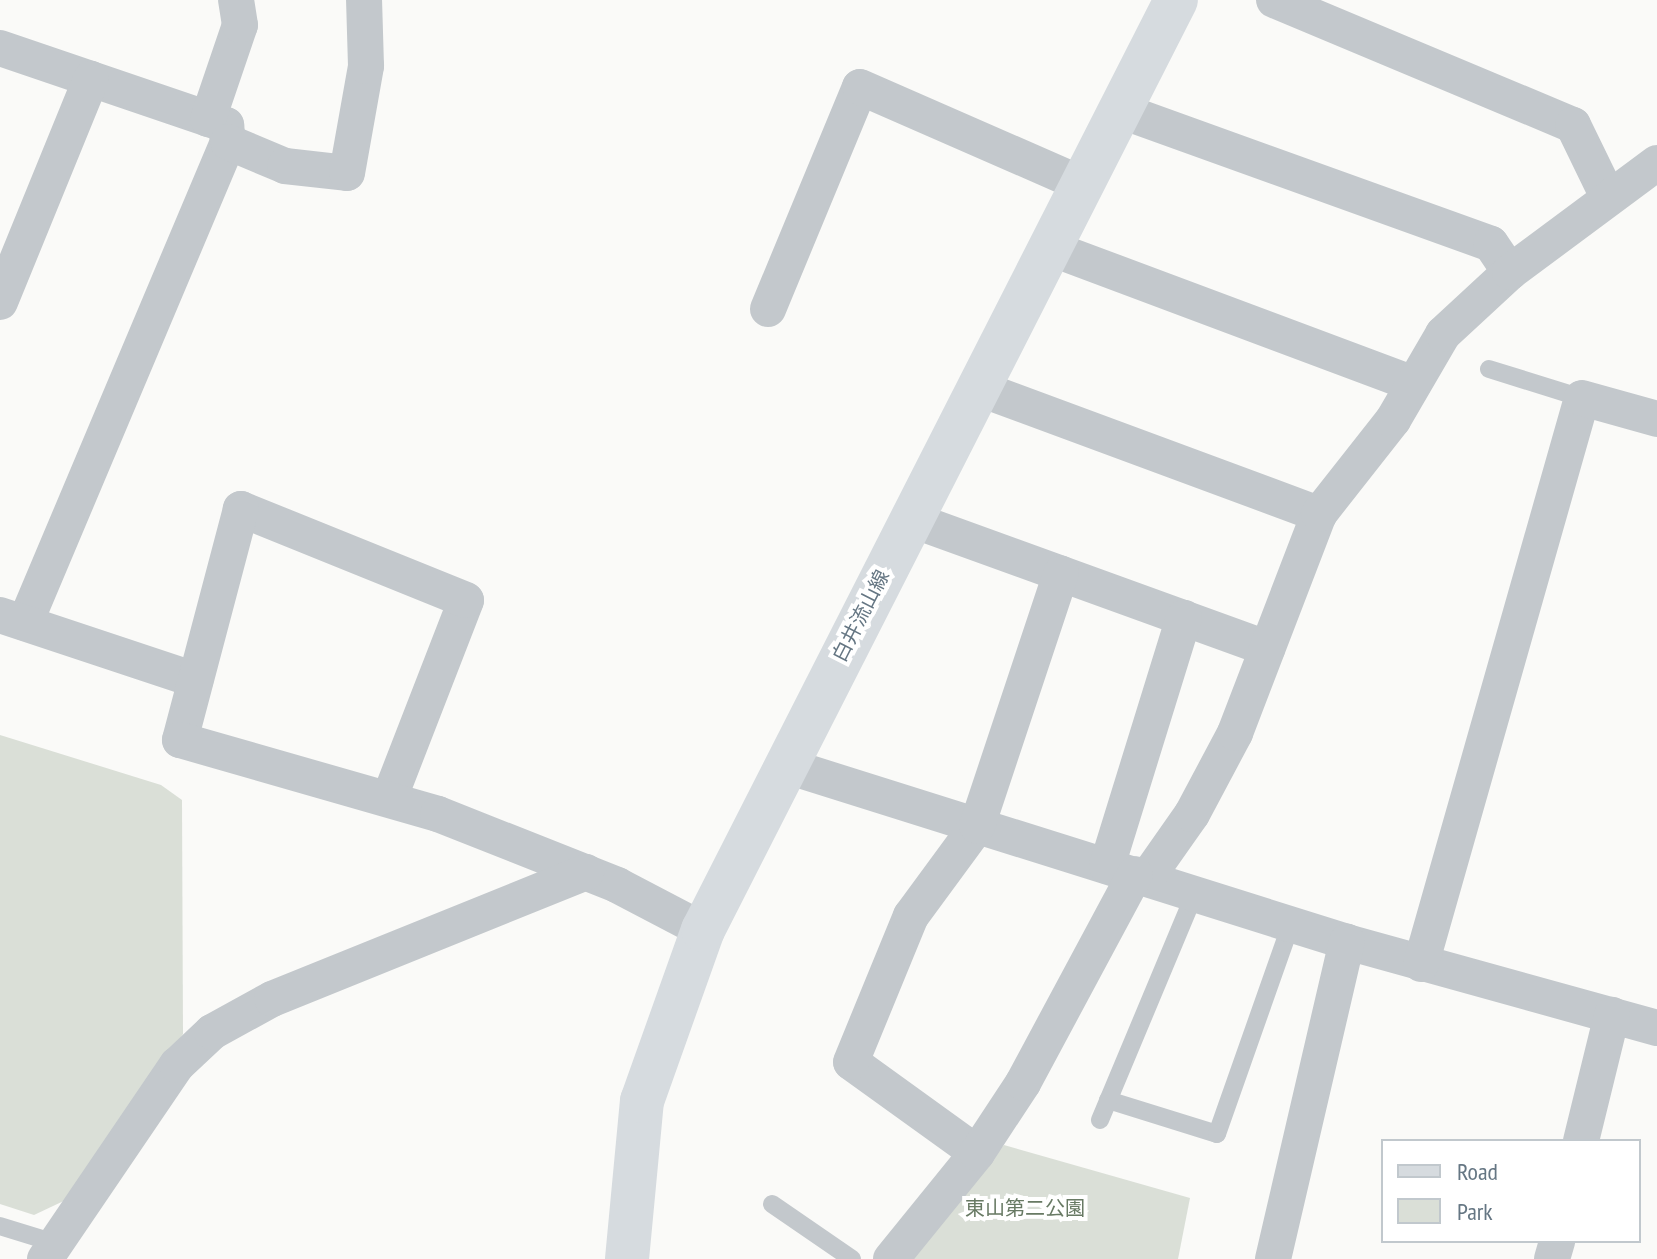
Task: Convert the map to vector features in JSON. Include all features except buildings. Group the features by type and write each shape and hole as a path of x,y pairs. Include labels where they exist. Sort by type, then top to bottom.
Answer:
{"main road":[{"name":"白井流山線","path":"627,1259 642,1101 703,930 784,765 1176,0"}],"street":[{"path":"195,680 12,619 218,130 240,25 236,0"},
{"path":"0,48 91,79 218,130 285,166 347,173 366,66 364,0"},
{"path":"1274,0 1573,125 1608,197"},
{"path":"0,302 91,79"},
{"path":"768,309 860,87 1082,184"},
{"path":"1119,110 1491,244 1510,272"},
{"path":"1130,873 1192,814 1235,733 1319,514 1413,384 1443,334 1510,272 1657,163"},
{"path":"1050,248 1413,384"},
{"path":"978,388 1319,514"},
{"path":"1421,964 1582,398 1657,419"},
{"path":"389,799 466,600 241,509 180,740 389,799 586,872 703,930"},
{"path":"910,519 1267,648"},
{"path":"977,1153 851,1062 911,916 977,826 1061,574"},
{"path":"891,1259 977,1153 1023,1083 1130,873 1184,618"},
{"path":"784,765 1347,942 1657,1028"},
{"path":"50,1251 177,1065 212,1032 272,999 586,872"},
{"path":"1273,1259 1347,942"},
{"path":"1581,1139 1612,1015"}],"lane":[{"path":"1489,369 1582,398"},
{"path":"1100,1120 1195,893"},
{"path":"1108,1100 1217,1134 1291,924"},
{"path":"772,1204 852,1259"},
{"path":"0,1226 50,1251"}],"green space":[{"path":"0,735 161,785 182,800 183,1034 70,1198 34,1215 0,1204"},
{"name":"東山第二公園","path":"1004,1145 1190,1198 1178,1259 909,1259"}]}
